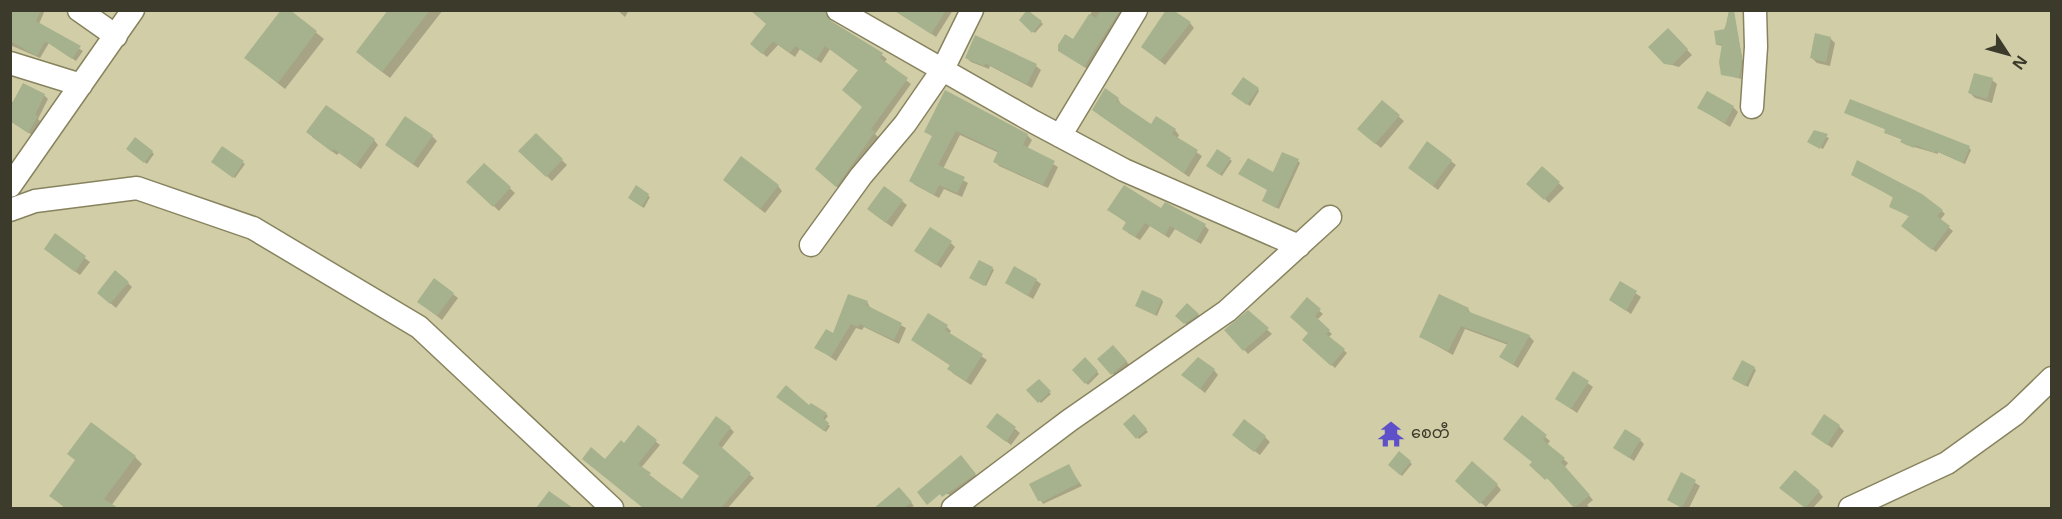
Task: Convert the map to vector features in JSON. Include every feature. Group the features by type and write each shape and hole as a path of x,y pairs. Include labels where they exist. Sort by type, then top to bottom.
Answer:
{"street":[{"path":"79,10 116,36"},
{"path":"10,186 133,10"},
{"path":"838,10 1124,170 1299,246"},
{"path":"811,245 861,176 905,124 943,69 972,10"},
{"path":"1060,136 1136,10"},
{"path":"1752,107 1756,47 1755,10"},
{"path":"10,63 81,85"},
{"path":"10,210 35,201 137,188 253,228 419,327 612,508"},
{"path":"953,508 1070,420 1227,311 1330,217"},
{"path":"1850,508 1947,463 2015,414 2052,378"}],"building":[{"path":"10,10 41,10 36,21 81,46 72,59 45,41 37,56 10,41"},
{"path":"281,10 290,10 317,31 278,83 244,58"},
{"path":"388,10 430,10 382,72 356,52"},
{"path":"751,10 825,10 831,21 883,53 880,58 908,78 871,129 875,132 836,187 815,169 862,107 842,90 858,70 825,46 816,60 795,46 790,53 773,41 762,54 750,44 766,24"},
{"path":"893,10 946,10 931,34"},
{"path":"1027,10 1042,21 1032,33 1019,20"},
{"path":"1101,10 1120,10 1084,67 1058,51 1058,45 1065,34 1073,39 1089,14 1096,18"},
{"path":"1166,10 1173,10 1191,22 1160,61 1141,47"},
{"path":"1729,10 1734,10 1742,59 1739,78 1721,75 1719,62 1722,44 1716,45 1714,31 1725,29"},
{"path":"1668,28 1688,49 1672,65 1664,64 1648,47"},
{"path":"1815,33 1831,37 1826,62 1810,58"},
{"path":"975,35 1037,64 1027,84 985,63 984,66 965,58"},
{"path":"1974,73 1993,78 1987,99 1968,93"},
{"path":"1243,77 1259,88 1247,105 1231,94"},
{"path":"23,83 45,94 35,115 38,116 28,133 10,121 10,107"},
{"path":"1105,88 1119,98 1117,101 1151,124 1156,116 1176,129 1172,134 1198,150 1184,173 1092,110"},
{"path":"945,90 1028,134 1023,145 1055,161 1043,185 993,162 998,151 956,131 938,165 965,177 957,193 939,185 934,195 909,181 932,136 924,132"},
{"path":"1707,91 1734,106 1725,123 1697,108"},
{"path":"1850,99 1970,146 1963,163 1936,151 1935,153 1915,145 1914,148 1900,142 1902,139 1884,133 1885,129 1844,113"},
{"path":"1382,100 1400,115 1375,144 1357,129"},
{"path":"326,105 375,139 356,165 334,149 332,152 306,132"},
{"path":"405,116 433,135 413,164 385,145"},
{"path":"1814,130 1828,134 1820,149 1807,142"},
{"path":"536,133 563,159 546,177 518,151"},
{"path":"135,137 153,151 144,163 126,149"},
{"path":"1427,141 1452,160 1433,186 1408,168"},
{"path":"222,146 244,161 233,178 211,162"},
{"path":"1217,149 1231,158 1220,175 1206,166"},
{"path":"1282,152 1299,159 1276,208 1262,201 1267,190 1238,174 1248,158 1273,172"},
{"path":"741,156 779,185 760,209 723,180"},
{"path":"1857,160 1922,194 1943,210 1937,216 1950,226 1932,250 1901,226 1909,216 1889,207 1893,197 1851,175"},
{"path":"484,163 511,187 493,207 466,182"},
{"path":"1542,166 1560,182 1544,200 1526,184"},
{"path":"636,185 649,194 642,207 628,198"},
{"path":"1124,185 1161,208 1165,202 1206,224 1196,241 1170,226 1165,235 1145,223 1135,237 1122,229 1126,222 1107,210"},
{"path":"884,186 903,200 886,223 867,209"},
{"path":"930,227 952,241 936,265 914,251"},
{"path":"55,233 86,256 75,272 44,249"},
{"path":"979,260 993,267 984,286 969,278"},
{"path":"1014,266 1037,279 1028,296 1005,283"},
{"path":"115,270 129,282 110,304 97,293"},
{"path":"434,278 454,293 437,316 417,302"},
{"path":"1620,281 1637,291 1626,311 1609,300"},
{"path":"1142,290 1162,299 1155,315 1135,306"},
{"path":"848,294 868,301 866,305 902,323 894,340 859,324 858,327 851,324 831,357 814,348 826,329 833,333"},
{"path":"1439,294 1469,308 1467,311 1530,335 1513,365 1499,357 1508,343 1461,326 1448,351 1419,337"},
{"path":"1307,297 1321,309 1315,316 1330,330 1326,334 1345,349 1331,366 1302,340 1308,333 1290,317"},
{"path":"1187,303 1199,314 1184,324 1175,316"},
{"path":"1248,310 1269,328 1243,351 1224,330"},
{"path":"928,313 948,325 945,330 983,354 966,381 947,369 950,365 911,340"},
{"path":"1113,345 1127,361 1111,375 1097,359"},
{"path":"1085,357 1098,371 1085,384 1072,370"},
{"path":"1198,357 1215,369 1200,389 1181,375"},
{"path":"1742,360 1755,367 1745,386 1732,379"},
{"path":"1573,371 1589,381 1571,409 1555,399"},
{"path":"1039,379 1051,391 1038,403 1026,390"},
{"path":"786,385 809,405 811,403 827,413 823,418 829,423 824,431 776,397"},
{"path":"997,413 1016,427 1006,442 986,427"},
{"path":"1134,414 1147,429 1136,439 1123,424"},
{"path":"1824,414 1840,425 1827,445 1811,434"},
{"path":"1522,415 1547,435 1543,440 1565,458 1561,462 1590,495 1574,508 1547,478 1545,480 1529,465 1532,462 1503,439"},
{"path":"716,416 731,427 718,444 751,473 721,508 643,508 582,459 591,447 605,459 621,440 624,443 638,425 657,440 638,464 682,499 699,476 682,463"},
{"path":"1244,419 1266,436 1254,452 1232,435"},
{"path":"91,422 136,456 104,499 118,508 66,508 49,496 75,460 67,454"},
{"path":"1625,429 1641,439 1629,458 1613,448"},
{"path":"1399,451 1411,461 1400,475 1388,465"},
{"path":"961,455 976,474 942,497 940,494 927,505 917,492"},
{"path":"1472,461 1498,484 1480,504 1455,481"},
{"path":"1069,464 1079,483 1044,501 1038,501 1029,484"},
{"path":"1795,470 1820,491 1805,508 1779,488"},
{"path":"1681,472 1696,480 1682,508 1667,500"},
{"path":"899,487 912,502 904,508 874,508"},
{"path":"549,491 573,508 536,508"}],"place":[{"name":"စေတီ","path":"1391,434"}]}
